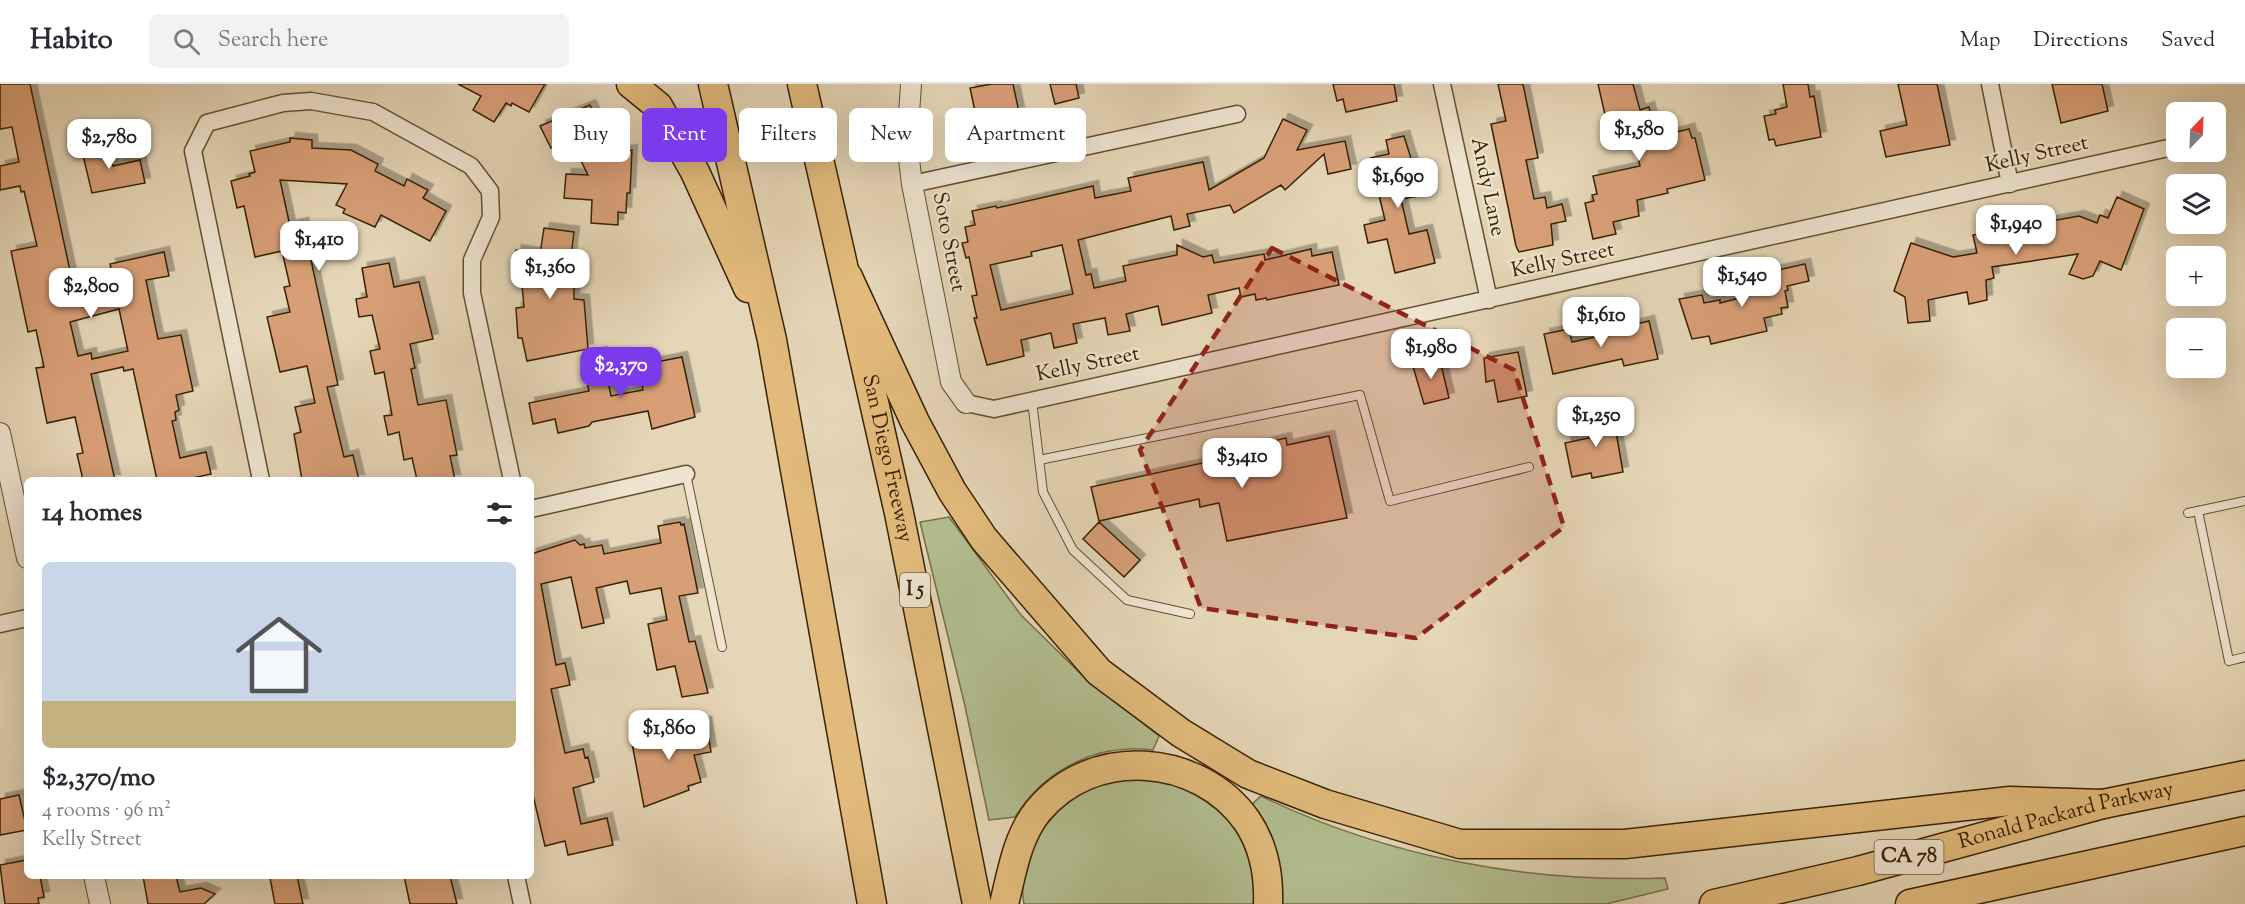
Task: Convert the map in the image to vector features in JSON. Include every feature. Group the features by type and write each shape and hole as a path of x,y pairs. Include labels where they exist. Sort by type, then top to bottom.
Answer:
{"highway":[{"path":"631,84 658,106 684,153 772,340"},
{"path":"713,84 772,340 872,904"},
{"name":"San Diego Freeway","path":"802,84 848,278 899,513 977,904"},
{"path":"848,278 915,422 952,492 984,539 1099,672 1181,733 1248,774 1335,807 1460,844 1624,844 2010,801 2103,804"},
{"path":"1004,904 1022,835 1052,796 1071,782 1089,774 1113,767 1136,764 1156,765 1193,777 1217,791 1237,808 1248,823 1263,855 1268,885 1268,904"},
{"name":"Ronald Packard Parkway","path":"1714,904 1858,871 2103,804 2245,775"},
{"name":"CA 78","path":"1910,904 2245,831"},
{"path":"1981,904 2087,865"}],"street":[{"name":"Soto Street","path":"911,84 907,142 912,184 951,382 966,403"},
{"name":"Andy Lane","path":"1442,84 1489,300"},
{"path":"1990,84 2010,184"},
{"path":"260,477 193,151 207,123 283,103 311,101 374,112 471,166 490,191 491,217 472,260 472,293 511,477"},
{"path":"912,184 1237,114"},
{"name":"Kelly Street","path":"966,403 994,409 1032,401 2166,148"},
{"path":"0,434 24,544"},
{"path":"534,508 686,474"},
{"path":"0,624 24,619"},
{"path":"95,879 100,904"},
{"path":"517,879 522,904"}],"lane":[{"path":"1039,460 1360,395 1390,501 1529,467"},
{"path":"1032,401 1043,492 1073,550 1127,600 1190,614"},
{"path":"686,474 722,647"},
{"path":"2188,513 2245,501"},
{"path":"2198,511 2229,661 2245,657"}],"highlighted area":[{"path":"1272,248 1514,370 1564,527 1416,638 1201,608 1140,450"}],"green space":[{"path":"949,517 1021,615 1087,680 1159,736 1153,750 1112,751 1093,755 1074,763 1041,785 1015,817 989,820 965,706 920,522"},
{"path":"1142,779 1168,783 1190,791 1209,802 1226,817 1247,855 1253,878 1255,904 1024,904 1025,867 1040,834 1052,819 1080,795 1096,787 1113,782"},
{"path":"1261,796 1358,835 1458,862 1561,876 1665,878 1668,889 1606,904 1282,904 1279,864 1250,806"}],"building":[{"path":"0,84 30,84 75,294 115,286 110,264 164,252 169,276 146,280 158,339 181,335 193,391 176,395 179,410 175,412 176,420 172,421 180,458 206,452 211,474 198,477 156,477 133,369 124,371 123,367 91,374 114,477 82,477 77,454 83,453 75,417 47,423 36,368 44,367 36,330 28,332 11,251 37,246 24,191 21,192 20,186 0,190 0,166 19,162 12,127 0,129","holes":["119,309 128,351 92,359 91,353 78,356 70,322"]},
{"path":"458,84 545,84 529,112 512,103 511,106 506,103 494,122 473,110 481,96"},
{"path":"992,84 1013,84 1018,108 974,108 970,88"},
{"path":"1050,84 1076,84 1079,98 1055,104"},
{"path":"1333,84 1394,84 1397,101 1346,112 1343,99 1337,101"},
{"path":"1498,84 1523,84 1538,158 1526,160 1534,199 1545,197 1547,208 1562,204 1566,221 1551,224 1553,245 1519,252 1516,246 1491,124 1506,121"},
{"path":"1598,84 1633,84 1640,110 1649,107 1656,137 1689,129 1692,138 1695,138 1705,180 1667,189 1668,193 1637,200 1639,216 1613,222 1616,234 1593,239 1585,203 1594,201 1592,195 1597,194 1593,176 1640,166 1633,136 1611,141"},
{"path":"1783,84 1808,84 1810,97 1814,96 1821,137 1776,146 1774,139 1769,140 1764,116 1776,114 1775,110 1787,107"},
{"path":"1898,84 1937,84 1950,145 1886,157 1880,131 1907,125"},
{"path":"2052,84 2102,84 2108,111 2061,123"},
{"path":"1283,119 1307,130 1297,150 1345,141 1351,169 1328,174 1324,154 1285,190 1281,185 1234,213 1230,205 1187,214 1190,226 1174,230 1171,216 1078,240 1086,275 1091,274 1094,288 1126,281 1123,266 1177,255 1177,245 1203,257 1212,255 1214,263 1264,254 1265,260 1311,249 1312,256 1332,252 1339,285 1267,300 1266,298 1256,300 1255,294 1241,297 1239,288 1208,295 1212,313 1162,325 1158,306 1126,314 1130,331 1108,335 1105,318 1073,324 1077,343 1054,348 1051,333 1021,340 1024,356 987,365 974,318 977,318 972,296 977,295 969,257 966,258 962,243 968,242 965,227 975,225 972,211 996,206 997,208 1093,186 1095,198 1131,191 1128,178 1203,162 1209,190 1264,158","holes":["1062,245 1073,294 1001,310 990,265 1032,256 1031,252"]},
{"path":"552,121 552,148 551,148 540,126"},
{"path":"1404,136 1414,168 1419,196 1401,199 1409,234 1427,230 1435,263 1395,273 1387,239 1368,243 1364,225 1385,220 1370,158 1389,154 1386,140"},
{"path":"290,138 312,140 312,148 351,150 378,164 375,171 404,186 407,179 428,190 423,198 446,211 430,241 381,215 375,227 343,213 345,209 336,205 347,184 280,180 290,226 303,223 338,385 327,387 344,457 353,455 358,477 301,477 294,434 301,432 295,407 315,403 307,366 280,372 267,317 290,312 284,287 290,286 282,251 255,257 244,206 237,208 231,181 250,176 249,174 255,172 250,151 290,142"},
{"path":"107,142 113,166 140,160 145,183 92,193 81,147"},
{"path":"630,150 632,150 630,193 627,193 626,213 618,212 618,225 591,223 592,200 564,198 566,174 588,175 582,162 630,162"},
{"path":"2117,197 2144,209 2121,270 2100,261 2093,276 2083,279 2069,274 2078,254 1992,267 1994,278 1986,280 1987,300 1969,304 1967,292 1928,300 1930,321 1908,323 1905,297 1894,291 1911,243 1953,257 1977,253 1973,235 2079,216 2097,223 2100,215 2108,218"},
{"path":"544,228 574,232 567,287 574,286 574,299 584,300 588,349 527,361 522,338 518,338 516,308 524,307 521,275 513,274 516,250 540,254"},
{"path":"389,263 394,287 419,282 433,339 410,344 415,368 411,369 418,405 446,400 457,455 450,456 454,477 416,477 412,458 404,460 399,432 388,435 384,416 392,415 384,372 375,374 370,351 380,349 372,315 359,317 356,299 367,297 362,268"},
{"path":"1805,264 1809,281 1787,286 1788,290 1785,291 1788,307 1781,308 1782,314 1764,318 1767,331 1711,344 1709,336 1692,339 1679,299 1702,295 1704,303 1720,300 1720,303 1755,294 1764,291 1760,274"},
{"path":"1649,321 1658,359 1624,366 1622,359 1553,374 1544,334 1569,329 1572,342 1609,334 1609,330"},
{"path":"602,352 611,396 643,390 641,379 649,377 646,364 682,357 695,417 652,429 648,411 592,422 589,426 558,433 555,419 533,424 529,403 589,391 582,357"},
{"path":"1518,352 1527,396 1498,402 1494,380 1486,382 1484,358"},
{"path":"1439,356 1449,398 1424,404 1412,363"},
{"path":"1612,409 1623,472 1592,478 1591,473 1572,477 1565,443 1589,438 1585,415"},
{"path":"1329,436 1347,518 1227,541 1219,503 1200,507 1199,499 1099,521 1091,487 1263,450 1261,444 1286,438 1287,445"},
{"path":"680,522 681,525 684,524 698,593 679,596 689,642 695,641 708,693 682,697 675,666 657,670 648,624 667,620 661,588 630,594 627,581 596,588 604,623 582,628 571,577 541,584 556,665 565,663 570,685 551,689 565,753 583,749 585,758 588,757 594,782 573,788 581,824 607,818 613,845 568,855 565,841 545,846 534,800 534,553 575,540 580,545 584,544 585,548 602,545 604,554 661,543 658,526"},
{"path":"1099,522 1140,560 1124,577 1083,539"},
{"path":"706,722 711,752 694,755 701,782 688,786 689,790 644,807 631,738"},
{"path":"19,795 24,817 24,831 0,835 0,799"},
{"path":"24,861 24,879 41,879 44,897 38,898 39,904 5,904 0,865"},
{"path":"144,879 177,879 180,892 201,888 215,894 204,904 148,904"},
{"path":"270,879 298,879 303,904 275,904"},
{"path":"405,879 451,879 457,904 410,904"}]}
